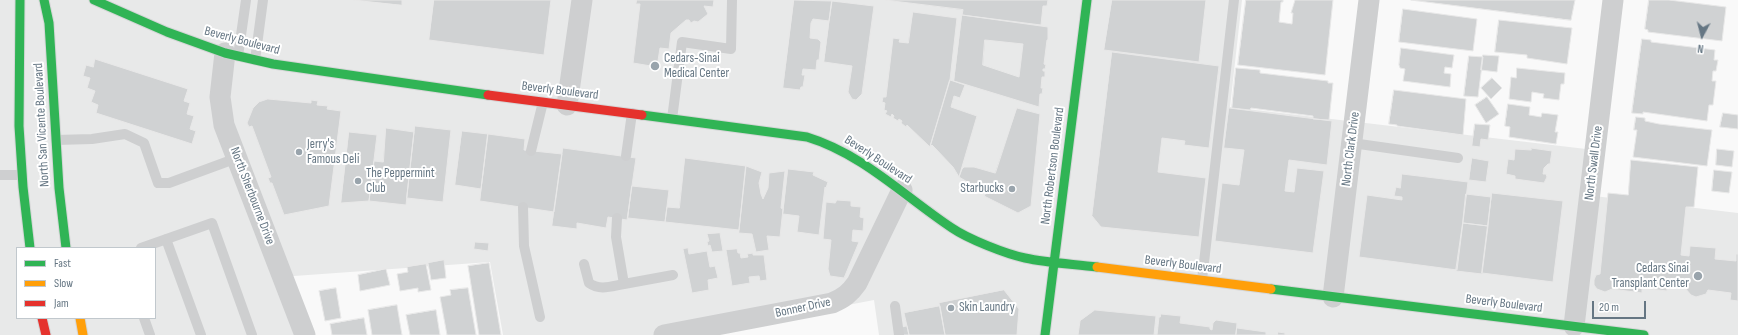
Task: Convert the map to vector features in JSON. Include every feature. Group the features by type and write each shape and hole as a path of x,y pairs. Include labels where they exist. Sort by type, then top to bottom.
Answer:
{"main road":[{"name":"North San Vicente Boulevard","path":"20,0 18,129 30,247"},
{"name":"North San Vicente Boulevard","path":"44,0 49,23 59,188 66,247"},
{"name":"Beverly Boulevard","path":"94,0 167,32 231,55 254,60 464,92 807,137 827,143 856,159 902,190 953,229 974,240 1024,258 1644,335"},
{"name":"North Robertson Boulevard","path":"1044,335 1087,0"},
{"path":"42,319 46,335"},
{"path":"80,319 83,335"}],"street":[{"path":"567,105 582,0"},
{"name":"North Clark Drive","path":"1333,297 1369,0"},
{"name":"North Swall Drive","path":"1574,326 1613,0"},
{"name":"North Sherbourne Drive","path":"231,55 220,98 224,125 305,335"},
{"name":"Bonner Drive","path":"664,335 832,303 843,298 851,292 857,283 902,190"}],"lane":[{"path":"231,55 246,0"},
{"path":"254,60 263,0"},
{"path":"672,119 682,42 731,49 732,0"},
{"path":"1202,280 1234,0"},
{"path":"531,150 543,102"},
{"path":"626,156 632,113"},
{"path":"56,140 92,139 125,134 144,143 158,183 169,183 237,158"},
{"path":"1352,143 1458,158"},
{"path":"0,175 22,175"},
{"path":"522,207 524,246 540,317"},
{"path":"617,218 616,237 624,284"},
{"path":"144,247 212,223 252,335"},
{"path":"166,239 200,335"},
{"path":"584,264 589,283 594,287 600,288 673,275"},
{"path":"895,306 899,335"},
{"path":"144,319 150,335"}],"shaded area":[{"path":"0,0 1242,0 1230,107 1603,151 1594,196 1738,213 1738,335 879,335 874,300 690,335 503,335 490,262 280,277 300,335 0,335"}],"building":[{"path":"353,0 402,0 402,5"},
{"path":"434,0 551,0 544,55 429,40"},
{"path":"637,0 714,0 713,7 704,6 708,14 698,22 694,21 691,23 689,20 686,20 671,33 669,49 660,48 657,67 633,63 640,4 636,4"},
{"path":"794,0 832,1 829,21 813,19 811,23 810,38 818,39 821,42 819,60 817,60 816,70 803,69 802,75 805,75 803,87 801,87 800,90 783,88"},
{"path":"885,0 1048,0 1047,6 1043,6 1041,25 962,15 963,10"},
{"path":"1112,0 1206,0 1199,62 1104,50"},
{"path":"1246,0 1283,0 1283,2 1281,2 1279,22 1292,24 1293,13 1291,13 1295,0 1333,0 1325,75 1238,65"},
{"path":"1411,0 1575,0 1571,20"},
{"path":"1649,0 1669,0 1726,7 1722,41 1648,32 1648,30 1645,29"},
{"path":"832,1 874,6 862,94 856,100 852,99 848,92 852,66 824,62"},
{"path":"1403,9 1477,19 1473,51 1399,42"},
{"path":"913,12 957,18 950,80 930,147 907,125 906,127 901,123 902,121 899,119 898,121 893,118 894,116 892,114 891,117 885,114 887,111 884,110 885,103 882,102 883,97 886,97 893,38 900,39 899,42 908,43"},
{"path":"962,15 1048,27 1048,40 1044,64 1046,65 1045,69 1043,69 1043,71 1045,71 1045,77 1042,77 1041,88 1043,88 1042,94 1040,94 1039,107 954,81","holes":["985,40 1023,44 1019,77 983,65"]},
{"path":"1499,20 1572,28 1567,64 1527,58 1527,55 1495,52"},
{"path":"1642,39 1651,40 1651,42 1715,50 1714,60 1718,60 1716,71 1713,71 1712,81 1716,81 1713,105 1709,105 1707,121 1643,112 1643,114 1632,113"},
{"path":"1401,48 1454,55 1452,68 1445,67 1444,73 1451,74 1450,87 1403,81 1405,69 1400,68 1399,65"},
{"path":"1112,52 1219,66 1209,148 1184,145 1185,141 1162,138 1158,172 1206,178 1199,237 1101,227 1092,216"},
{"path":"1483,55 1499,56 1497,72 1481,70"},
{"path":"1469,56 1483,57 1478,97 1464,96"},
{"path":"95,59 188,89 184,101 190,103 187,114 194,116 190,129 196,131 192,144 96,113 98,105 91,102 95,91 87,88 90,78 83,76 86,65 93,67"},
{"path":"1236,68 1260,70 1260,73 1328,81 1328,83 1333,83 1329,120 1313,119 1313,116 1251,108 1250,110 1232,108"},
{"path":"1517,68 1565,73 1564,84 1561,84 1559,100 1543,98 1544,94 1532,92 1531,102 1509,99 1511,77 1516,78"},
{"path":"1492,78 1502,88 1491,99 1481,88"},
{"path":"950,80 965,85 960,98 954,96 951,107 977,116 959,177 953,167 934,147 932,145 930,147"},
{"path":"1394,90 1466,99 1463,135 1389,124"},
{"path":"1487,97 1499,114 1486,123 1475,105"},
{"name":"Jerry's Famous Deli","path":"268,99 311,103 311,100 318,101 317,105 328,106 327,109 341,111 329,206 284,215 272,183 270,183 268,178 271,177 252,126 249,127 247,123 253,108 259,102"},
{"path":"1508,104 1530,107 1529,115 1541,117 1542,113 1558,115 1555,132 1558,132 1556,144 1509,137 1510,127 1505,126"},
{"path":"1017,108 1040,114 1031,206 1018,213 984,196 986,193 959,177 964,167 974,167 995,173"},
{"path":"1229,108 1332,121 1327,165 1289,160 1285,191 1294,192 1297,168 1324,171 1313,253 1215,241 1222,183 1239,185 1244,150 1224,148"},
{"path":"1723,113 1738,115 1738,129 1720,127"},
{"path":"1636,117 1645,118 1645,121 1659,124 1712,130 1707,166 1633,157 1637,130 1634,130"},
{"path":"1475,124 1490,125 1488,140 1481,139 1480,147 1472,146"},
{"path":"415,126 451,130 443,202 407,198"},
{"path":"386,128 414,132 406,205 369,201 374,161 383,162"},
{"path":"462,131 488,134 481,189 455,185"},
{"name":"The Peppermint Club","path":"349,132 377,135 369,201 341,203"},
{"path":"488,134 525,139 524,150 562,154 554,212 480,201"},
{"path":"563,148 636,158 627,220 608,217 606,228 577,223 577,229 552,226"},
{"path":"1531,148 1552,151 1550,164 1544,168 1543,174 1546,174 1547,177 1544,183 1515,179 1515,176 1506,174 1508,159 1514,160 1515,149 1531,150"},
{"path":"1717,149 1734,151 1732,167 1716,165"},
{"path":"685,158 746,166 739,230 665,222 667,207 679,208"},
{"path":"1472,158 1489,161 1486,182 1469,180"},
{"path":"1631,160 1698,167 1694,207 1686,207 1681,255 1689,256 1690,246 1716,248 1715,259 1736,261 1736,254 1738,254 1738,301 1730,300 1731,293 1708,290 1706,294 1696,297 1691,295 1685,288 1667,285 1667,291 1642,288 1642,293 1612,289 1605,292 1597,289 1594,285 1594,280 1596,275 1600,274 1608,193 1628,195"},
{"path":"746,166 762,172 759,183 763,199 768,188 769,173 785,171 780,237 767,236 769,250 756,252 752,234 739,233"},
{"path":"788,169 814,172 813,175 828,182 826,188 825,187 819,235 797,232 799,216 783,214"},
{"path":"1714,170 1732,172 1729,193 1712,191"},
{"path":"1402,174 1468,182 1457,270 1359,257 1367,195 1402,200 1402,197 1394,196 1396,187 1400,188"},
{"path":"632,186 669,190 665,222 628,218"},
{"path":"1492,193 1563,201 1553,282 1482,273"},
{"path":"1466,194 1491,197 1488,226 1463,223"},
{"path":"837,200 851,201 851,206 861,207 860,217 864,218 863,231 853,230 852,241 859,242 844,278 830,276 828,269 831,240 823,239 826,202 835,203"},
{"path":"1463,223 1488,226 1482,274 1456,271"},
{"path":"720,233 723,251 712,252 710,245 708,246 707,242 709,241 707,234"},
{"path":"475,242 489,243 488,251 474,249"},
{"path":"688,248 689,254 707,251 710,267 715,266 718,278 708,280 709,290 692,293 683,249"},
{"path":"737,249 741,258 748,257 747,254 753,253 753,255 764,255 767,280 760,281 759,276 749,277 750,283 732,286 726,250"},
{"path":"444,260 446,278 431,280 428,263"},
{"path":"489,263 501,335 479,335 468,266"},
{"path":"426,264 431,290 418,292 418,288 400,291 397,274 408,272 407,267"},
{"path":"386,269 390,285 360,291 358,275"},
{"path":"336,288 341,318 325,321 319,291"},
{"path":"468,288 476,335 447,335 440,297 451,295 450,290"},
{"path":"1004,290 1019,309 1017,335 945,335 939,303"},
{"path":"397,305 402,335 372,335 368,310"},
{"path":"940,306 945,335 909,335 904,313"},
{"path":"436,310 440,335 410,335 406,315"},
{"path":"1095,310 1156,316 1154,335 1078,335 1080,321"},
{"path":"1161,314 1181,316 1180,323 1210,327 1212,330 1213,323 1216,320 1237,323 1236,335 1157,335 1159,317"},
{"path":"364,318 367,335 332,335 330,324"},
{"path":"907,326 909,335 902,335 900,328"},
{"path":"1237,328 1266,332 1266,335 1236,335"},
{"path":"1278,332 1285,333 1285,335 1278,335"}],"traffic: fast":[{"path":"20,0 19,126 23,187 30,247"},
{"path":"44,0 49,23 59,188 66,247"},
{"path":"94,0 167,32 225,53 273,64 488,95"},
{"path":"1045,335 1087,0"},
{"path":"642,115 807,137 847,154 883,177 952,228 987,246 1025,258 1097,267"},
{"path":"1271,289 1644,335"}],"traffic: slow":[{"path":"1097,267 1271,289"},
{"path":"80,319 83,335"}],"traffic: jam":[{"path":"488,95 642,115"},
{"path":"42,319 46,335"}],"place":[{"name":"Cedars-Sinai Medical Center","path":"655,66"},
{"name":"Jerry's Famous Deli","path":"299,152"},
{"name":"The Peppermint Club","path":"358,181"},
{"name":"Starbucks","path":"1012,189"},
{"name":"Cedars Sinai Transplant Center","path":"1698,276"},
{"name":"Skin Laundry","path":"951,308"}]}
